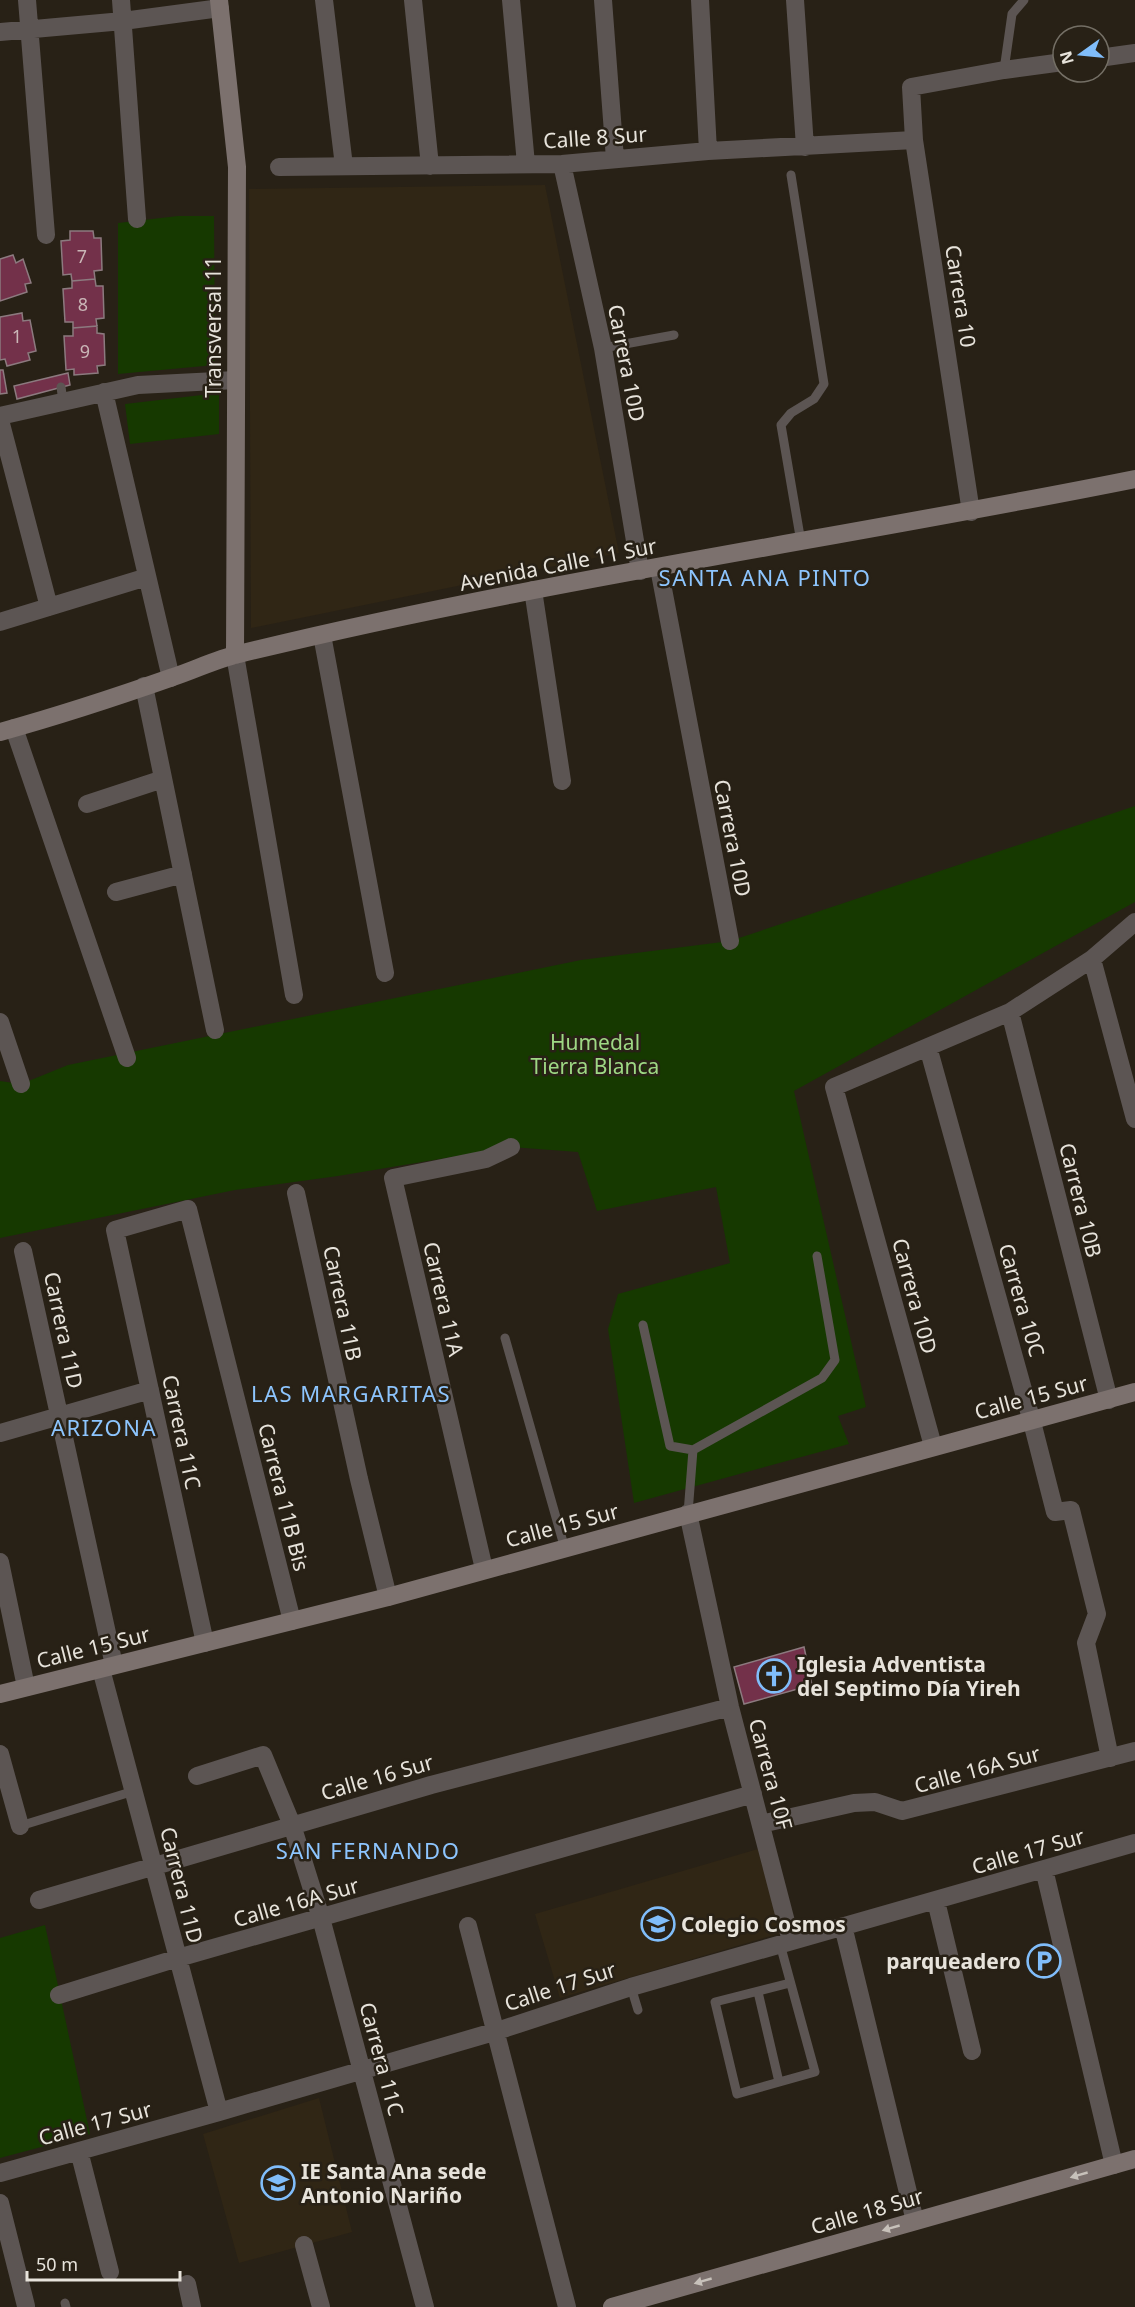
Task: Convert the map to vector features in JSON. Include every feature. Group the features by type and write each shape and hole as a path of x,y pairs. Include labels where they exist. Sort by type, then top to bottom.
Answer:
{"street":[{"path":"27,0 46,235"},
{"path":"121,0 137,219"},
{"path":"324,0 344,166"},
{"path":"413,0 430,166"},
{"path":"511,0 526,164"},
{"path":"603,0 615,159"},
{"path":"700,0 708,151"},
{"path":"795,0 805,147"},
{"path":"0,32 123,21 220,4"},
{"name":"Transversal 11","path":"220,4 237,167 235,655"},
{"path":"1111,56 1135,53"},
{"path":"1004,70 1051,64"},
{"name":"Carrera 10","path":"971,512 914,140 911,87 1004,70"},
{"name":"Calle 8 Sur","path":"279,167 562,164 708,151 914,140"},
{"name":"Carrera 10D","path":"562,164 603,348 640,571"},
{"path":"49,607 0,418 62,394 104,392 138,385 236,380"},
{"path":"104,392 171,678"},
{"name":"Avenida Calle 11 Sur","path":"7,730 171,678 235,655 322,635 533,590 971,512 1135,479"},
{"name":"Carrera 10D","path":"659,568 729,941"},
{"path":"0,622 147,577"},
{"path":"533,590 562,782"},
{"path":"322,635 385,973"},
{"path":"235,655 294,995"},
{"path":"144,686 215,1030"},
{"path":"7,730 127,1058"},
{"path":"87,804 163,779"},
{"path":"116,892 183,874"},
{"path":"928,1047 1010,1012 1092,959 1135,922"},
{"path":"1092,959 1135,1119"},
{"name":"Carrera 10B","path":"1010,1012 1109,1400"},
{"path":"0,1022 21,1084"},
{"name":"Carrera 10D","path":"928,1047 834,1087 933,1446"},
{"name":"Carrera 10C","path":"928,1047 1055,1512 1071,1510 1097,1614 1086,1643 1110,1758"},
{"name":"Carrera 11A","path":"484,1569 393,1178 486,1159 511,1147"},
{"name":"Carrera 11B","path":"296,1193 359,1479 388,1597"},
{"name":"Carrera 11B Bis","path":"115,1230 188,1209 292,1621"},
{"name":"Carrera 11C","path":"115,1230 205,1643"},
{"name":"Carrera 11D","path":"23,1251 59,1416 107,1667 134,1791 219,2112"},
{"path":"0,1433 150,1390"},
{"name":"Calle 15 Sur","path":"0,1694 388,1597 1135,1392"},
{"name":"Carrera 10F","path":"688,1513 730,1707 761,1824 785,1942"},
{"path":"0,1562 26,1687"},
{"name":"Calle 16 Sur","path":"39,1900 431,1785 730,1707"},
{"name":"Calle 16A Sur","path":"761,1824 854,1803 875,1802 903,1811 1135,1751"},
{"path":"0,1754 20,1826"},
{"name":"Carrera 11C","path":"197,1776 263,1755 292,1825 321,1918 425,2307"},
{"name":"Calle 16A Sur","path":"59,1995 178,1958 753,1794"},
{"name":"Calle 17 Sur","path":"0,2173 496,2031 631,1987 785,1942 1135,1844"},
{"path":"1044,1869 1114,2165"},
{"path":"936,1901 972,2051"},
{"path":"468,1926 567,2307"},
{"path":"843,1926 915,2221"},
{"path":"80,2151 110,2272"},
{"name":"Calle 18 Sur","path":"612,2307 1135,2159"},
{"path":"0,2203 26,2306"},
{"path":"304,2245 321,2307"},
{"path":"187,2284 192,2307"}],"lane":[{"path":"1004,70 1012,14 1024,0"},
{"path":"791,175 824,384 814,399 791,413 781,425 801,543"},
{"path":"603,348 674,335"},
{"path":"643,1325 670,1446 693,1450 822,1378 835,1360 817,1256"},
{"path":"505,1338 565,1548"},
{"path":"688,1513 693,1450"},
{"path":"20,1826 134,1791"},
{"path":"785,1942 790,1983 815,2072 737,2094 715,2002 790,1983"},
{"path":"631,1987 638,2010"},
{"path":"758,1992 779,2082"}],"shaded area":[{"path":"545,185 619,553 251,628 249,189"},
{"name":"Colegio Cosmos","path":"758,1849 781,1933 560,1998 535,1914"},
{"name":"IE Santa Ana sede Antonio Nariño","path":"319,2098 352,2232 239,2263 203,2134"}],"green space":[{"path":"178,216 214,216 215,365 118,374 118,223"},
{"path":"219,393 219,434 130,444 125,404"},
{"name":"Humedal Tierra Blanca","path":"1135,806 1135,902 794,1091 866,1407 838,1416 849,1444 634,1503 608,1329 618,1294 730,1263 716,1187 597,1211 578,1152 511,1147 338,1176 235,1190 0,1238 0,1081 21,1084 68,1065 581,960 730,941"},
{"path":"45,1925 90,2134 0,2158 0,1938"}],"building":[{"path":"70,231 93,231 94,238 101,238 102,270 94,271 95,279 72,281 71,274 63,275 61,241 70,240"},
{"path":"13,255 16,263 23,259 31,283 25,284 27,292 0,301 0,259"},
{"path":"95,279 96,286 103,286 104,318 96,319 97,326 73,328 73,322 65,322 63,289 72,288 72,281"},
{"path":"22,313 23,321 30,320 36,351 28,353 30,360 7,366 5,359 0,360 0,317"},
{"path":"97,326 97,333 104,334 105,365 97,366 98,373 74,375 74,369 66,370 64,336 73,336 73,328"},
{"path":"0,370 3,370 7,393 0,394"},
{"path":"68,373 70,385 17,399 14,386"},
{"name":"Iglesia Adventista del Septimo Día Yireh","path":"804,1647 812,1685 744,1704 734,1667"}],"place":[{"name":"Iglesia Adventista del Septimo Día Yireh","path":"774,1676"},
{"name":"Colegio Cosmos","path":"658,1924"},
{"name":"parqueadero","path":"1044,1961"},
{"name":"IE Santa Ana sede Antonio Nariño","path":"278,2183"}],"district":[{"name":"SANTA ANA PINTO","path":"765,577"},
{"name":"LAS MARGARITAS","path":"351,1393"},
{"name":"ARIZONA","path":"104,1427"},
{"name":"SAN FERNANDO","path":"368,1850"}]}
